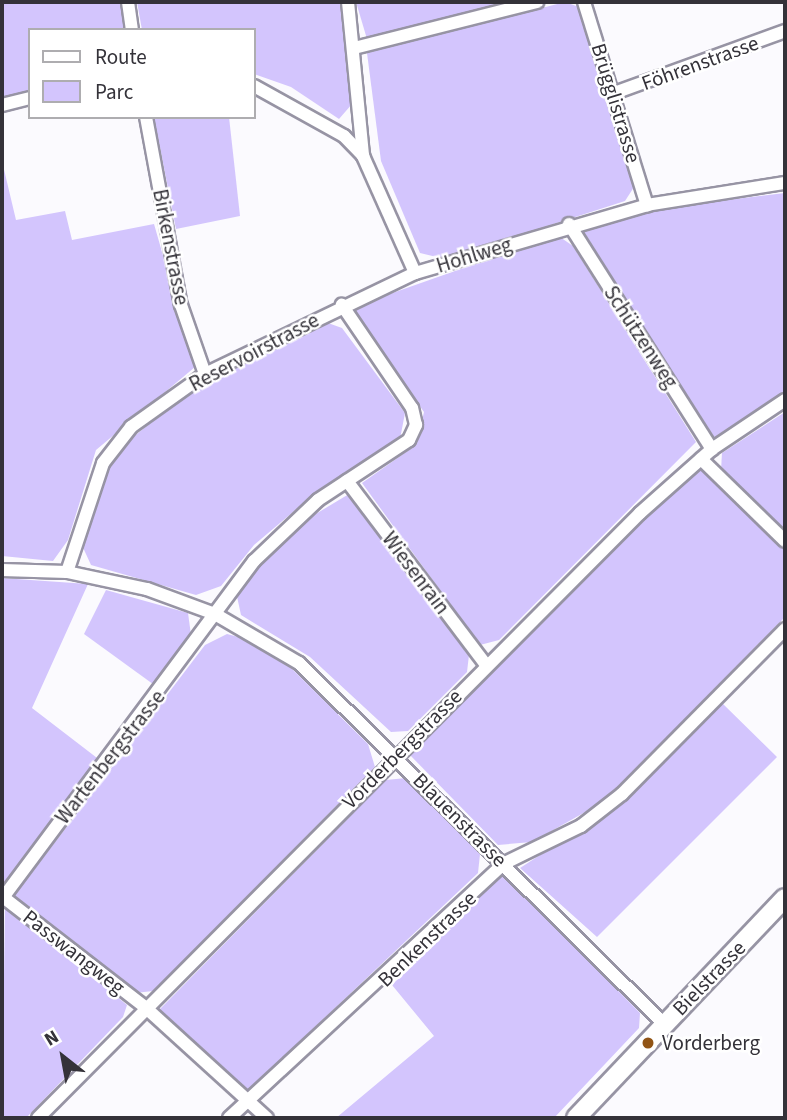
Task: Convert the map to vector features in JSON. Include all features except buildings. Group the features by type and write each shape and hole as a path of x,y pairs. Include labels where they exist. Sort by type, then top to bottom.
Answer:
{"main road":[{"name":"Bielstrasse","path":"576,1118 785,898"}],"street":[{"path":"128,2 132,28"},
{"path":"348,2 363,156"},
{"path":"354,48 537,2"},
{"name":"Brügglistrasse","path":"584,2 614,93 646,205"},
{"name":"Föhrenstrasse","path":"614,93 785,31"},
{"name":"Hohlweg","path":"256,87 344,136 363,156 415,273 569,224 646,205 785,183"},
{"path":"2,105 28,98"},
{"name":"Birkenstrasse","path":"146,119 181,305 205,374"},
{"name":"Schützenweg","path":"569,224 712,449"},
{"name":"Reservoirstrasse","path":"67,572 103,463 131,427 205,374 342,305 415,273"},
{"name":"Wartenbergstrasse","path":"2,898 254,561 347,481 409,440 416,425 412,408 342,305"},
{"name":"Vorderbergstrasse","path":"37,1118 396,754 701,459 785,400"},
{"path":"701,459 785,541"},
{"name":"Wiesenrain","path":"347,481 486,666"},
{"name":"Blauenstrasse","path":"2,570 67,572 147,589 215,614 299,663 396,754 665,1025"},
{"name":"Benkenstrasse","path":"229,1118 248,1099 312,1048 503,864 581,825 622,794 785,629"},
{"name":"Passwangweg","path":"2,898 145,1007 267,1118"}],"green space":[{"path":"2,2 121,2 125,28 28,28 28,90 2,97"},
{"path":"137,2 340,2 352,104 339,119 291,87 256,75 256,28 142,28"},
{"path":"356,2 510,2 367,39"},
{"path":"565,2 579,7 634,187 625,201 445,259 420,253 381,161 367,53"},
{"path":"154,119 229,119 240,216 176,229"},
{"path":"2,161 16,220 65,211 72,240 154,224 195,367 96,450 68,540 53,561 2,556"},
{"path":"785,193 785,394 713,442 579,228 662,208"},
{"path":"557,235 573,246 696,442 499,640 480,645 362,483 416,445 424,412 350,308"},
{"path":"328,323 342,328 405,413 400,439 319,490 254,545 221,586 196,595 91,565 80,541 100,482 122,446 195,387"},
{"path":"785,412 785,533 721,470 722,453"},
{"path":"699,466 785,549 785,617 603,802 532,842 498,845 408,753"},
{"path":"349,494 469,655 467,672 408,731 391,732 310,657 241,615 236,592 258,563 309,518"},
{"path":"2,578 88,584 32,708 101,761 2,886"},
{"path":"106,590 188,613 191,635 157,687 84,634"},
{"path":"227,634 268,645 368,744 375,767 153,991 135,993 14,896 205,645"},
{"path":"721,702 777,757 597,937 520,868 625,800"},
{"path":"406,778 480,854 478,873 246,1092 159,1010 386,780"},
{"path":"503,874 640,1013 639,1028 554,1118 336,1118 434,1036 392,985"},
{"path":"5,905 127,1005 123,1017 26,1118 2,1118"}],"place":[{"name":"Vorderberg","path":"648,1043"}]}
